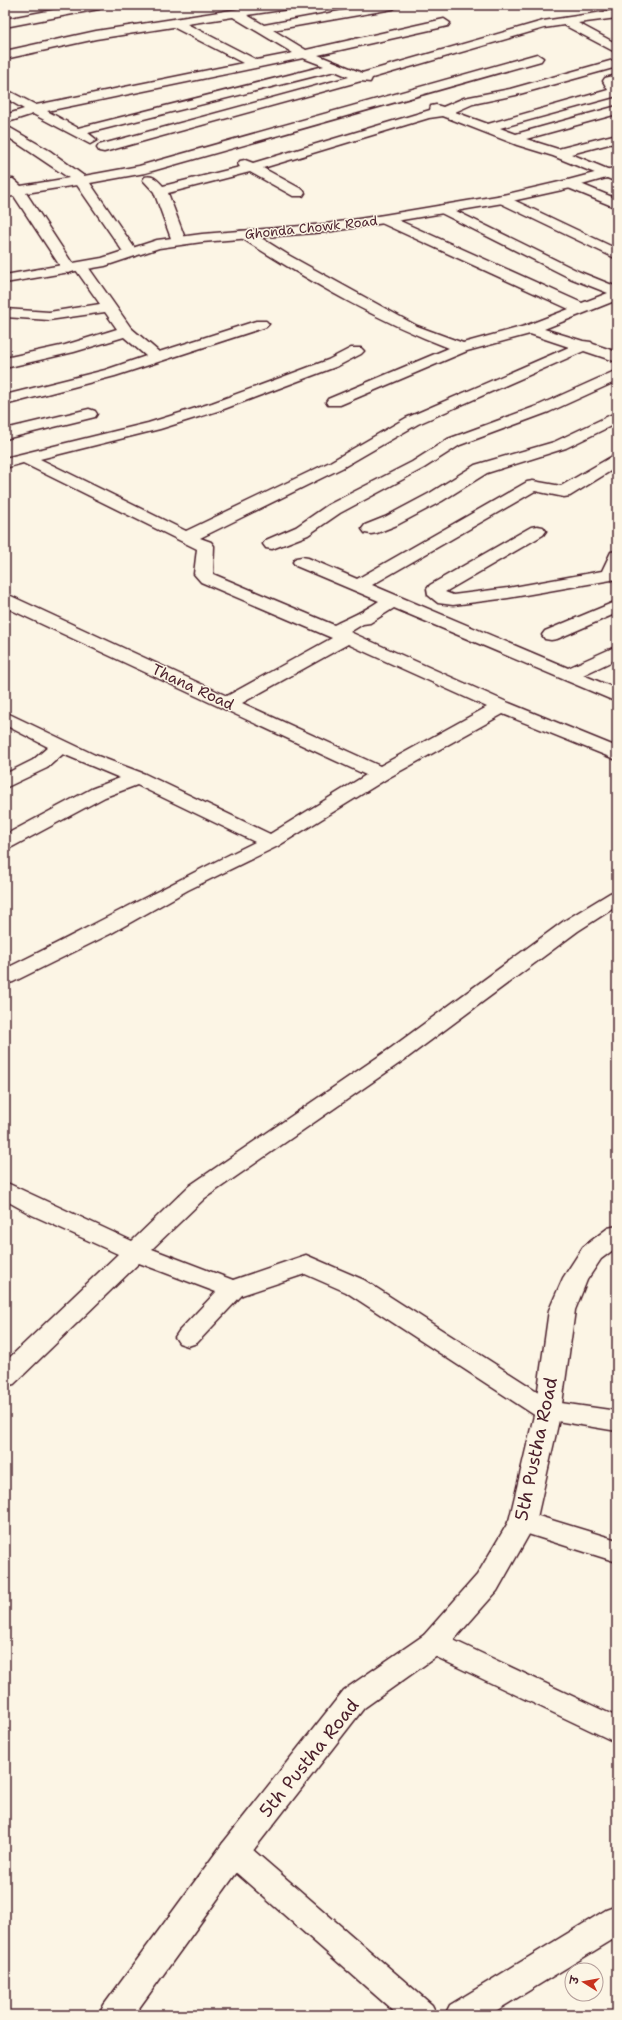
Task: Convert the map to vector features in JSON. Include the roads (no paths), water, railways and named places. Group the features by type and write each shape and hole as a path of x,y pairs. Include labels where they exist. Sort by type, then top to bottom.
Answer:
{"street":[{"path":"5,23 99,5"},
{"path":"5,55 96,35 288,5"},
{"path":"261,28 393,5"},
{"path":"234,13 304,54 443,112 515,138 522,142 558,153 614,175"},
{"path":"104,148 362,77 542,25 616,15"},
{"path":"565,21 617,49"},
{"path":"173,22 253,63"},
{"path":"5,120 36,109 253,63 383,38 444,23"},
{"path":"12,192 140,170 537,58"},
{"path":"160,191 252,167 428,114 443,112 469,101 512,92 617,63"},
{"path":"78,132 336,67"},
{"path":"486,128 616,92 609,81 617,80"},
{"path":"5,93 78,132 140,170 160,191 180,241"},
{"path":"515,138 617,110"},
{"path":"5,129 45,154 82,180 131,253"},
{"path":"175,129 252,167 298,193"},
{"path":"558,153 617,138"},
{"name":"Ghonda Chowk Road","path":"5,279 105,262 157,244 245,234 326,228 503,199 614,175"},
{"path":"5,180 12,192 109,307 126,331 156,358"},
{"path":"571,184 617,204"},
{"path":"503,199 617,254"},
{"path":"444,209 575,275 617,294"},
{"path":"384,219 582,309"},
{"path":"245,234 285,259 412,329 462,348"},
{"path":"334,402 462,348 530,329 617,294"},
{"path":"5,327 49,316 109,307"},
{"path":"5,313 49,316"},
{"path":"5,400 110,373 261,324"},
{"path":"530,329 586,345 617,356"},
{"path":"5,363 69,350 126,331"},
{"path":"186,538 267,500 336,465 374,441 412,421 586,345"},
{"path":"5,463 154,426 211,408 333,363 356,351"},
{"path":"272,544 302,531 334,509 418,465 454,442 543,410 617,375"},
{"path":"5,434 89,414"},
{"path":"371,529 391,521 436,497 481,469 560,445 617,417"},
{"path":"25,458 205,546 206,552 203,574 207,578 341,635 502,707 612,746"},
{"path":"358,586 533,486 564,492 617,460"},
{"path":"537,530 488,560 445,582 436,589 437,595 444,599 453,600 508,593 613,575 617,556"},
{"path":"302,562 617,696"},
{"name":"Thana Road","path":"5,600 381,774"},
{"path":"228,704 341,635 359,619 364,619 392,601"},
{"path":"551,635 617,606"},
{"path":"568,675 617,652"},
{"path":"5,977 103,929 181,886 271,842 381,774 502,707"},
{"path":"5,719 88,759 138,778 271,842"},
{"path":"5,782 40,764 60,746"},
{"path":"5,843 98,793 138,778"},
{"path":"5,1377 198,1192 399,1053 571,926 617,897"},
{"path":"5,1190 40,1209 136,1252 233,1289"},
{"name":"5th Pustha Road","path":"115,2015 234,1852 354,1699 434,1643 487,1583 522,1522 548,1411 562,1310 575,1278 592,1253 617,1234"},
{"path":"188,1337 233,1289 306,1264 356,1286 548,1411 617,1421"},
{"path":"522,1522 617,1551"},
{"path":"434,1643 617,1731"},
{"path":"234,1852 422,2015"},
{"path":"461,2015 617,1920"}]}
